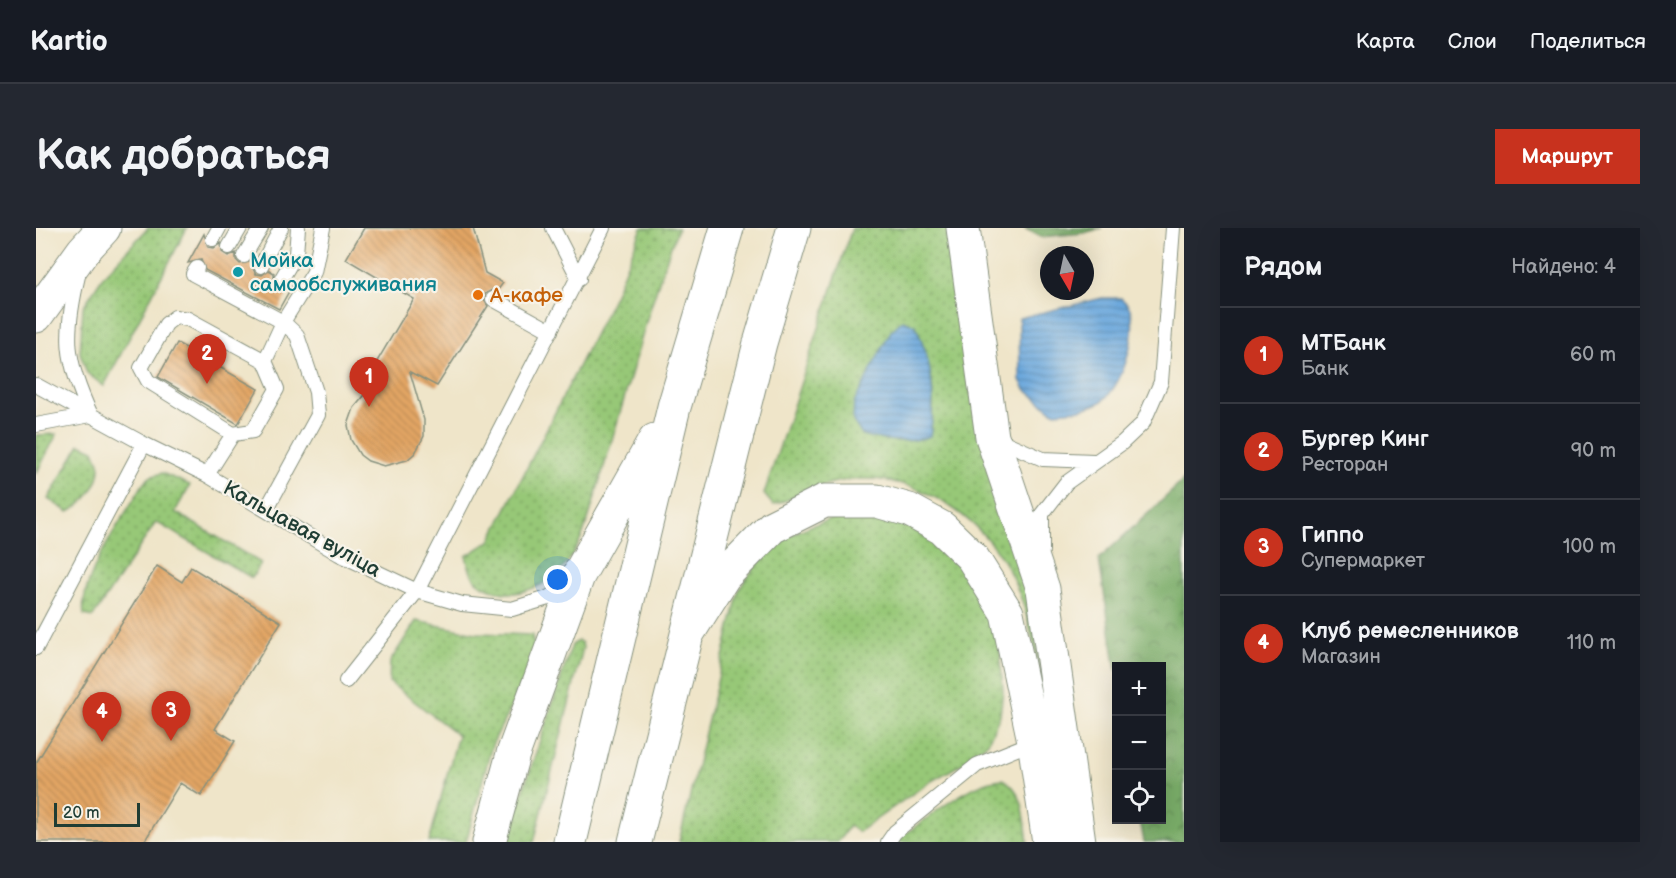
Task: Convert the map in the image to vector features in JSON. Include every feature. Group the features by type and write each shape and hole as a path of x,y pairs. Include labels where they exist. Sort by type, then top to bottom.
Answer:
{"highway":[{"path":"570,842 674,407 727,228"},
{"path":"635,842 759,344 794,228"},
{"path":"963,228 992,437 1043,590 1049,739 1048,842"},
{"path":"36,316 94,240"},
{"path":"489,842 513,754 578,576 674,407"},
{"path":"688,633 724,576 772,527 824,501 877,501 909,510 942,528 972,557 1007,613 1049,739 1079,842"},
{"path":"646,842 650,783"}],"lane":[{"path":"229,247 240,228"},
{"path":"244,256 261,228"},
{"path":"261,266 281,228"},
{"path":"282,278 297,254 298,228"},
{"path":"265,361 283,322 314,272 323,228"},
{"path":"553,228 579,279"},
{"path":"346,681 417,591 579,279 603,228"},
{"path":"1043,590 1042,514 1066,483 1122,443 1143,423 1161,382 1173,228"},
{"path":"36,425 91,415 75,382 68,351 70,308 94,240"},
{"path":"197,268 193,274 224,287 283,322 297,335 316,392 318,415 266,510"},
{"path":"493,299 551,331"},
{"path":"176,317 188,319 265,361 278,388 253,431 233,434 148,381 141,368 166,324 176,317"},
{"name":"Кальцавая вуліца","path":"36,385 144,444 207,475 339,554 417,591 462,604 512,609 548,598 578,576"},
{"path":"207,475 233,434"},
{"path":"992,437 1044,459 1094,461"},
{"path":"36,648 144,444"},
{"path":"888,842 895,832 977,765 1049,739"}],"green space":[{"path":"148,228 187,228 104,386 87,373 80,353 83,307 104,275"},
{"path":"642,228 678,228 647,319 591,511 577,548 556,575 533,588 508,593 485,587 473,576 466,556 490,541 614,296"},
{"path":"852,228 956,228 1030,589 1047,723 1036,657 1020,596 1008,568 990,542 968,519 930,495 903,484 883,480 856,479 833,483 773,505 764,494","holes":["915,325 932,379 933,407 930,436 896,441 862,435 854,403 871,375"]},
{"path":"1024,228 1102,228 1084,233 1041,237"},
{"path":"57,434 36,474 36,435"},
{"path":"80,444 94,450 100,468 99,474 90,494 68,512 48,499"},
{"path":"162,473 190,485 175,512 261,563 252,578 156,522 93,617 84,615 84,600 88,584 104,548 143,484 150,477"},
{"path":"1184,480 1184,842 1144,842 1141,824 1166,824 1166,662 1115,662 1099,559"},
{"path":"838,517 898,520 949,551 988,609 1000,650 1003,691 1000,715 988,742 967,761 928,783 858,832 849,826 838,842 679,842 739,590 759,561 780,542 805,528"},
{"path":"416,621 476,633 532,635 536,656 492,745 466,842 429,842 458,735 389,682 390,662"},
{"path":"578,641 582,643 583,648 534,842 506,842 572,645"},
{"path":"1003,779 1011,784 1020,798 1028,842 898,842 901,837 964,793 990,781"}],"water":[{"path":"1121,298 1128,305 1132,319 1132,332 1127,360 1115,386 1099,403 1082,409 1053,412 1025,389 1020,380 1019,318 1094,300"},
{"path":"903,320 915,325 929,366 933,407 930,436 896,441 862,435 853,421 854,403 891,331"}],"building":[{"path":"364,228 473,228 485,273 503,283 497,291 492,290 485,294 484,300 488,306 437,386 410,372 424,420 424,436 415,453 407,460 384,466 368,461 360,455 351,440 348,425 354,408 369,390 366,380 414,299 346,259"},
{"name":"Мойка самообслуживания","path":"204,234 208,247 214,248 221,243 222,252 228,256 236,253 236,260 240,264 253,261 252,267 256,274 262,275 269,270 274,273 274,282 278,286 286,286 290,282 293,284 279,309 205,270 201,260 188,263"},
{"path":"177,343 258,389 238,424 158,377"},
{"path":"157,566 182,582 191,567 281,622 215,729 235,741 201,796 180,783 144,842 36,842 36,763"}],"place":[{"name":"Мойка самообслуживания","path":"238,272"},
{"name":"А-кафе","path":"478,295"},
{"name":"Бургер Кинг","path":"207,384"},
{"name":"МТБанк","path":"369,407"},
{"name":"Гиппо","path":"171,741"},
{"name":"Клуб ремесленников","path":"102,742"}]}
